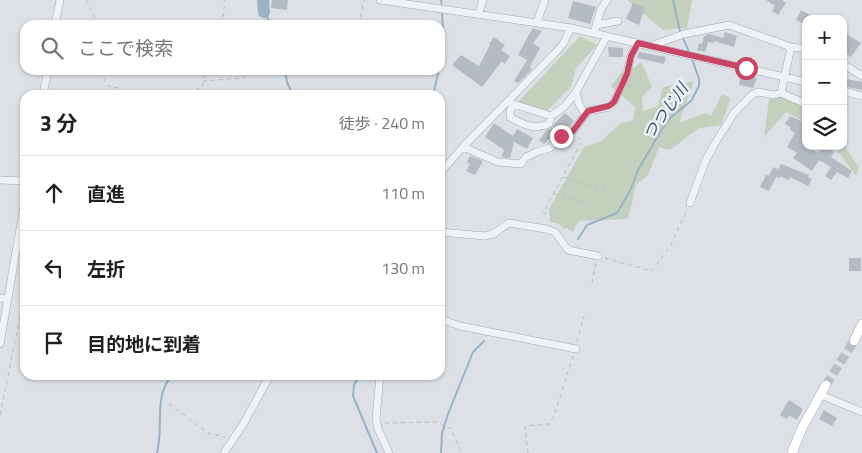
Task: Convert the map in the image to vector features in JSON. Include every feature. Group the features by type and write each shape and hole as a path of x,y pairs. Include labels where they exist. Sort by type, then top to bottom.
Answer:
{"main road":[{"path":"854,341 862,324"},
{"path":"792,453 802,428 826,385"}],"street":[{"path":"56,20 60,0"},
{"path":"380,0 418,2 571,28 802,81"},
{"path":"479,13 483,0"},
{"path":"537,22 545,0"},
{"path":"594,33 601,9 607,0"},
{"path":"596,25 618,21"},
{"path":"652,46 684,34 730,25 791,47 802,48"},
{"path":"445,168 463,147 510,104 554,54 571,28"},
{"path":"510,104 510,117 533,128 549,124 551,116 564,107 576,92 607,36"},
{"path":"463,147 498,162 521,164 526,157 550,148 561,136 573,131 588,111 609,106 614,102 627,74 631,56 638,43"},
{"path":"781,93 791,47"},
{"path":"847,67 862,76"},
{"path":"44,90 47,75"},
{"path":"576,92 579,104 585,114"},
{"path":"690,203 705,162 734,113 753,94 758,92 774,95 781,93 802,102"},
{"path":"847,92 862,96"},
{"path":"510,104 551,116"},
{"path":"0,180 20,181"},
{"path":"445,232 486,236 493,234 509,223 555,232 568,250 598,256"},
{"path":"0,344 4,299 20,224"},
{"path":"445,321 460,326 576,349"},
{"path":"224,453 267,380"},
{"path":"380,380 377,423 389,453"},
{"path":"821,395 862,412"}],"path":[{"path":"86,0 96,20"},
{"path":"223,20 225,0"},
{"path":"360,20 364,0"},
{"path":"104,75 108,86 119,88 120,90"},
{"path":"196,90 202,85 204,75"},
{"path":"203,82 244,78 247,75"},
{"path":"568,221 543,213 582,141 573,131"},
{"path":"563,176 606,190"},
{"path":"554,193 587,204"},
{"path":"592,283 598,256 651,271 670,246 690,203"},
{"path":"0,415 20,312"},
{"path":"528,453 525,426 549,424 554,416 576,349 584,316"},
{"path":"169,404 208,433 233,439"},
{"path":"377,423 438,422 451,429 462,453"}],"green space":[{"path":"627,0 692,0 687,28 663,30"},
{"path":"580,36 597,45 576,68 571,87 545,113 536,112 518,102"},
{"path":"641,62 652,86 642,97 643,111 658,106 663,87 694,81 679,123 705,113 711,116 722,94 731,98 721,125 699,128 670,150 659,147 649,174 636,185 628,219 580,221 573,232 567,228 564,229 559,224 550,222 549,209 584,147 601,141 621,123 633,121 635,107 611,86 621,73 634,68"},
{"path":"790,97 802,104 802,120 786,112 764,137 769,99"},
{"path":"847,149 859,168 856,176 837,150"}],"building":[{"path":"272,0 288,0 287,10 271,8"},
{"path":"766,0 782,0 786,3 778,15 772,11 775,6"},
{"path":"573,1 596,7 590,24 568,18"},
{"path":"633,3 645,8 639,25 626,19"},
{"path":"801,10 810,15 802,15 802,23 796,20"},
{"path":"533,28 542,31 533,43 540,48 530,67 532,69 518,83 514,81 527,60 518,55"},
{"path":"725,32 737,36 734,47 714,41 714,43 708,42 705,52 697,50 699,43 702,44 704,36 709,34 723,38"},
{"path":"847,34 861,43 851,57 847,54"},
{"path":"494,37 505,45 501,50 510,56 505,64 502,61 482,87 452,65 461,55 479,66"},
{"path":"608,47 623,48 623,57 609,57"},
{"path":"639,52 666,57 664,64 637,58"},
{"path":"744,75 757,78 753,88 739,85 740,78 744,78"},
{"path":"847,79 862,82 862,90 847,87"},
{"path":"565,113 574,121 570,126 558,130 544,144 539,140 547,130 553,128 555,123"},
{"path":"790,116 802,121 802,150 813,150 818,153 820,150 834,152 831,157 852,171 848,178 837,172 831,180 825,176 831,167 819,160 812,171 793,158 797,153 787,147 795,133 785,124"},
{"path":"494,123 513,136 517,129 533,138 527,149 514,142 510,158 502,157 504,150 485,137"},
{"path":"470,156 483,161 475,175 466,171 470,164 467,162"},
{"path":"781,164 809,175 808,177 812,179 808,186 790,177 789,180 780,176 780,178 776,177 769,191 760,187 766,175 769,176 773,167 778,169"},
{"path":"849,258 861,258 861,271 849,271"},
{"path":"789,400 803,409 797,420 789,415 787,419 780,415"},
{"path":"824,410 837,418 832,426 819,419"}],"waterway":[{"path":"263,0 264,12"},
{"path":"441,0 442,8"},
{"name":"つつじ川","path":"673,0 680,31 689,52"},
{"path":"264,12 269,20"},
{"path":"442,12 442,20"},
{"name":"つつじ川","path":"578,239 587,225 617,213 631,189 638,170 662,129 671,117 691,101 699,86 699,79 692,59"},
{"path":"286,75 291,90"},
{"path":"434,90 438,75"},
{"name":"つつじ川","path":"441,453 442,433 448,414 473,352 484,341"},
{"path":"157,453 161,402 169,380"},
{"path":"357,380 354,385 353,396 377,453"}],"tunnel":[{"path":"826,385 854,341"}],"route":[{"path":"561,136 573,131 588,111 609,106 614,102 627,74 631,56 638,43 746,68"}]}
